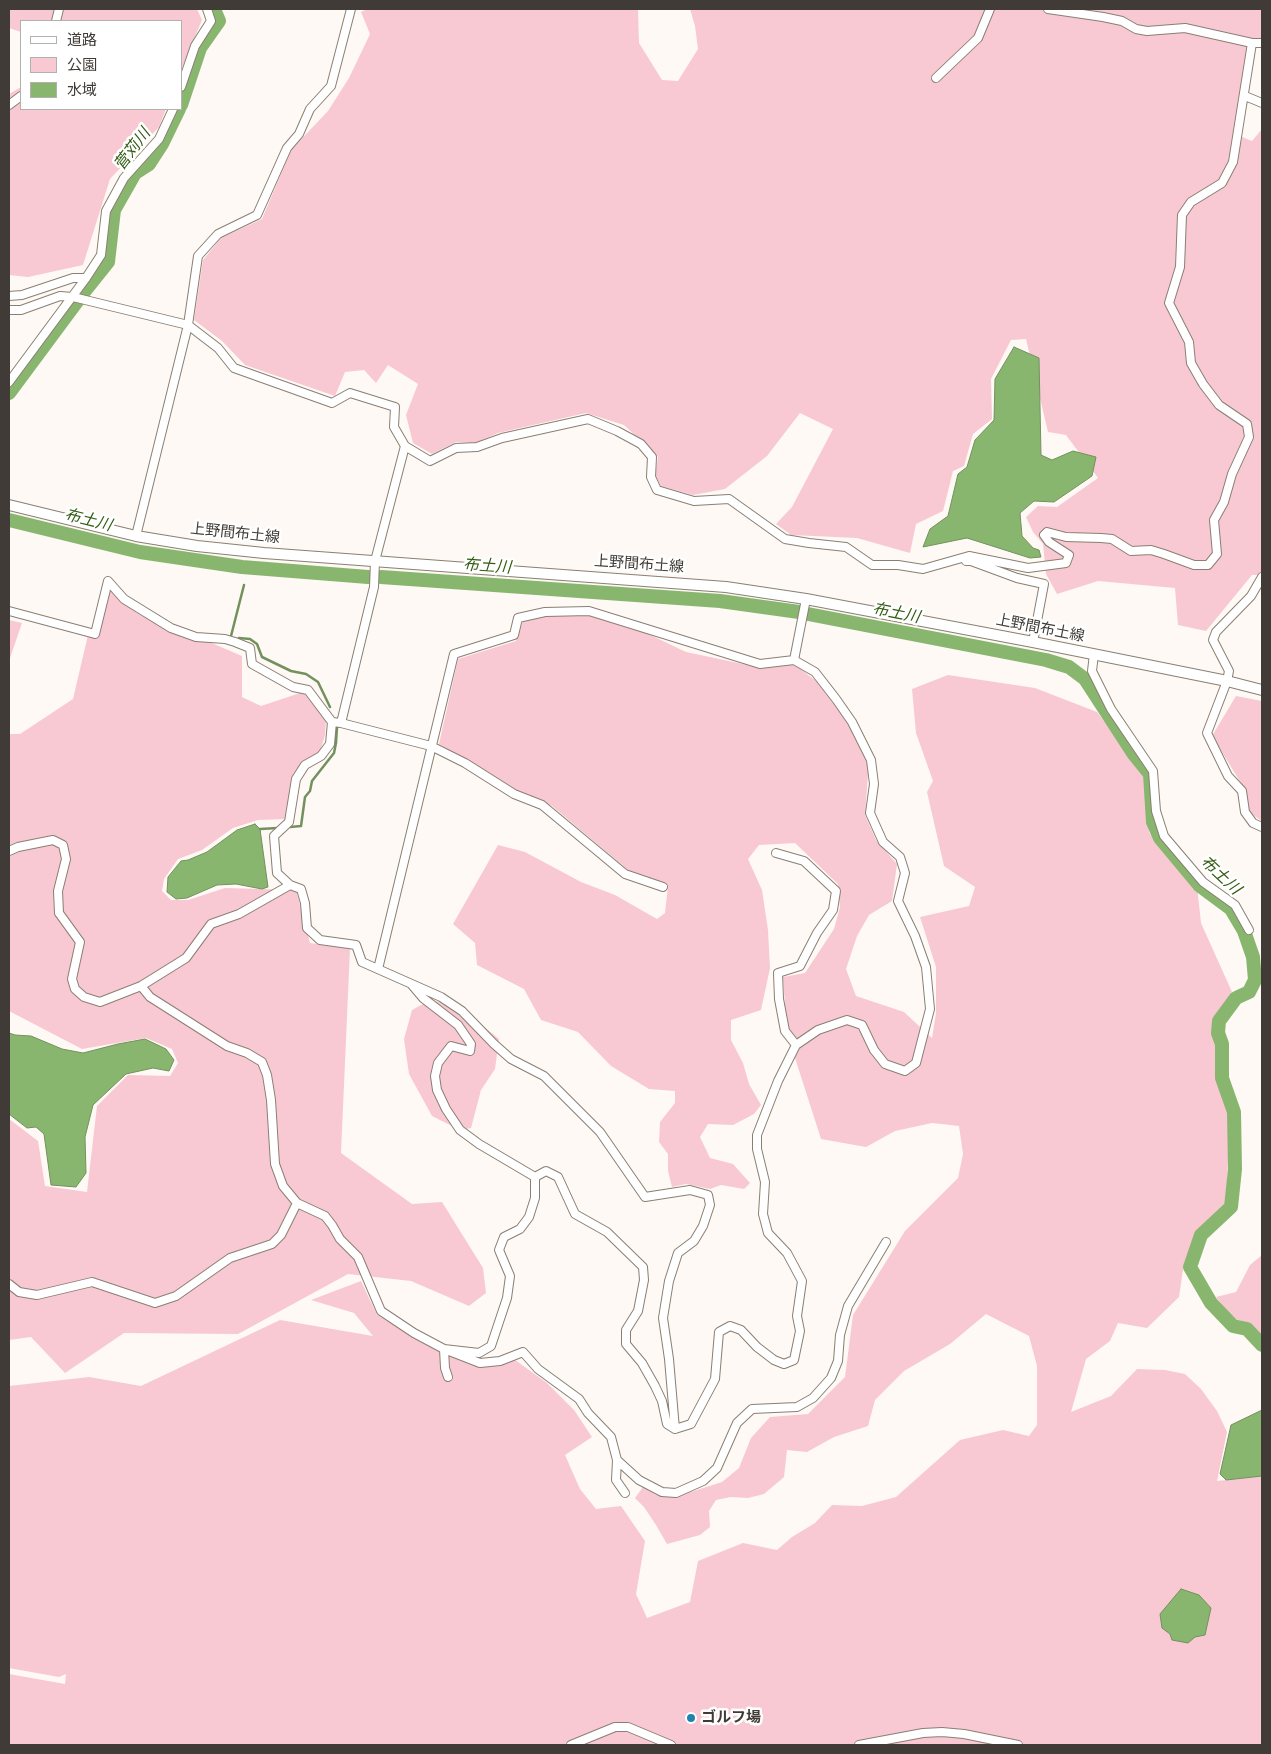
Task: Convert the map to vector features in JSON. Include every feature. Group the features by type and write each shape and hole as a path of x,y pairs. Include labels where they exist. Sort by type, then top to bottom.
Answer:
{"main road":[{"name":"上野間布土線","path":"9,505 136,536 197,546 264,553 726,587 1033,642 1227,681 1262,690"}],"street":[{"path":"182,85 194,46 211,20 207,9"},
{"path":"136,536 188,325 198,256 218,234 257,215 287,148 300,134 310,109 331,86 351,9"},
{"path":"936,78 978,38 990,9"},
{"path":"1048,9 1103,17 1147,31 1185,28 1252,43 1262,43"},
{"path":"9,310 21,310 60,296 72,297 188,325 218,348 234,368 332,403 350,393 395,407 394,427 405,446 430,461 456,448 477,447 502,438 588,418 618,430 641,444 652,457 651,477 657,490 694,501 729,499 785,538 846,547 872,565 898,565 923,569 969,556 1028,568 1066,563 1069,555 1049,542 1044,535 1047,532 1066,537 1112,539 1131,551 1150,550 1194,564 1208,565 1217,554 1214,520 1224,502 1232,474 1249,437 1247,424 1219,405 1203,384 1191,363 1189,342 1169,303 1180,267 1182,214 1191,202 1222,183 1233,162 1252,43"},
{"path":"1245,96 1262,103"},
{"path":"9,105 20,97"},
{"path":"9,382 101,255 106,211 124,178 159,140 173,110"},
{"path":"9,296 22,295 73,278 86,278"},
{"path":"341,723 374,586 374,561 405,446"},
{"path":"956,560 971,560 1017,578 1044,584 1033,642"},
{"path":"1262,577 1251,596 1216,632 1213,640 1229,671 1207,733 1228,776 1242,791 1245,812 1253,823 1262,827"},
{"path":"9,611 95,634 108,581 124,599 171,628 196,636 235,642 250,648 252,664 293,687 308,690 332,722 330,744 321,756 305,765 296,779 289,822 274,836 277,873 290,884 300,888 305,903 307,928 320,940 356,945 362,962 441,997 462,1011 511,1059 544,1076 600,1132 645,1197 690,1190 708,1195 710,1205 703,1226 694,1241 678,1254 669,1281 663,1318 669,1359 675,1429"},
{"path":"794,660 806,600"},
{"path":"378,969 454,654 514,635 518,618 545,612 589,611 760,664 794,660 815,672 836,699 852,722 871,760 874,784 870,813 883,842 900,857 904,873 898,901 915,936 926,967 930,1009 916,1063 905,1071 885,1064 874,1050 862,1025 847,1020 818,1030 796,1046 778,1081 758,1135 757,1149 765,1182 762,1214 768,1233 787,1253 802,1281 797,1316 800,1331 794,1360 784,1364 774,1360 757,1347 741,1330 730,1326 719,1332 715,1379 691,1424 675,1429 667,1424 662,1401 655,1386 642,1363 626,1344 626,1330 638,1311 644,1280 643,1268 607,1232 575,1214 558,1177 546,1171 535,1177"},
{"path":"1094,654 1092,671 1111,709 1153,771 1156,812 1164,836 1203,882 1235,905 1249,930"},
{"path":"332,722 431,746 465,763 514,794 542,805 625,874 663,887"},
{"path":"9,851 18,847 53,840 63,845 66,859 58,891 59,913 80,942 72,979 75,989 84,997 100,1002 141,986 186,958 211,924 239,914 290,884"},
{"path":"776,853 804,861 836,891 833,910 817,933 800,966 778,973 779,999 786,1032 796,1046"},
{"path":"410,983 423,998 458,1025 471,1044 470,1051 451,1046 438,1063 435,1076 437,1090 460,1130 479,1144 535,1177"},
{"path":"141,986 150,997 227,1046 248,1053 262,1062 267,1074 271,1100 275,1164 283,1186 297,1203 325,1216 340,1239 358,1257 382,1311 414,1333 444,1349 480,1363 500,1361 523,1352 538,1369 579,1399 588,1413 611,1437 617,1460 616,1480 626,1494"},
{"path":"444,1349 480,1353 491,1346 506,1298 510,1276 499,1250 504,1237 520,1229 529,1216 535,1198 535,1177"},
{"path":"9,1284 19,1292 37,1295 92,1282 155,1303 176,1296 230,1258 272,1244 281,1235 297,1203"},
{"path":"617,1460 640,1480 662,1492 676,1493 703,1481 717,1468 737,1423 752,1409 797,1407 813,1398 832,1378 838,1361 840,1335 848,1306 886,1242"},
{"path":"444,1349 445,1368 448,1377"},
{"path":"571,1745 615,1727 628,1727 671,1745"},
{"path":"859,1745 923,1733 942,1732 964,1734 1018,1745"}],"green space":[{"path":"9,9 197,9 202,20 182,68 182,20 20,20 20,32 9,28"},
{"path":"367,9 638,9 639,43 662,80 678,81 698,49 695,26 690,9 1262,9 1262,40 1250,39 1235,134 1252,141 1262,129 1262,575 1252,575 1206,631 1178,625 1175,588 1098,581 1057,594 1046,574 1043,544 1033,532 1026,517 1038,506 1057,507 1098,478 1066,435 1048,432 1026,339 1011,340 991,379 992,419 973,434 964,466 953,471 943,511 916,524 910,553 857,538 791,535 776,524 792,507 833,429 800,413 767,456 725,489 693,495 661,486 655,475 658,457 624,425 586,413 498,433 476,443 456,442 432,454 413,443 406,415 418,384 388,365 376,383 364,370 345,372 335,396 245,365 222,341 194,320 203,260 221,238 262,219 291,150 328,111 349,78 370,34 361,12"},
{"path":"20,88 20,110 166,110 159,127 110,179 83,265 28,277 9,275 9,94"},
{"path":"109,589 137,613 173,633 207,641 242,656 242,697 261,706 303,692 326,720 325,735 320,752 294,772 287,819 258,820 233,828 202,850 178,859 164,879 162,891 171,900 188,900 225,888 296,890 310,943 350,948 341,1153 412,1204 442,1202 483,1268 486,1293 469,1306 411,1281 348,1274 238,1334 124,1333 65,1373 31,1337 9,1340 9,1119 38,1141 45,1186 87,1192 97,1106 128,1075 170,1076 178,1063 172,1049 146,1038 82,1049 9,1011 9,734 20,734 73,699 88,635 97,637"},
{"path":"544,615 590,615 640,630 686,652 762,668 794,664 816,681 845,719 869,760 865,815 876,840 897,864 892,901 869,915 857,936 846,969 856,996 904,1012 932,1038 936,1013 936,967 920,917 969,906 975,887 944,866 927,792 933,781 916,733 912,689 948,675 1035,688 1097,712 1144,773 1149,832 1164,852 1197,886 1201,923 1232,992 1215,1020 1217,1075 1230,1116 1226,1204 1198,1231 1184,1263 1179,1297 1147,1328 1118,1323 1110,1341 1086,1359 1071,1412 1111,1396 1137,1369 1165,1370 1185,1374 1201,1389 1217,1411 1227,1432 1217,1481 1262,1476 1262,1745 9,1745 9,1674 65,1684 66,1674 59,1677 9,1668 9,1386 89,1377 141,1386 280,1320 373,1336 354,1313 311,1300 361,1281 377,1315 429,1346 468,1363 511,1357 547,1383 574,1410 592,1437 565,1455 580,1489 596,1509 621,1506 645,1541 636,1594 647,1618 690,1602 698,1561 743,1543 777,1550 792,1537 815,1523 832,1505 862,1506 896,1497 960,1440 1003,1430 1029,1436 1037,1425 1037,1366 1029,1336 986,1314 950,1344 904,1371 875,1400 868,1426 834,1437 807,1452 787,1450 784,1477 764,1494 748,1498 731,1497 716,1500 709,1511 710,1527 700,1535 667,1544 644,1507 635,1498 643,1487 656,1495 675,1497 722,1482 739,1468 751,1438 770,1417 808,1414 845,1377 853,1315 905,1231 958,1178 963,1154 959,1126 932,1123 895,1131 866,1147 821,1139 787,1033 783,977 805,973 834,929 840,907 838,884 795,843 759,845 748,859 762,890 768,930 770,968 761,1010 731,1020 731,1040 743,1063 749,1084 761,1105 754,1114 733,1125 708,1124 700,1137 710,1158 733,1164 750,1183 744,1189 721,1185 710,1189 686,1184 672,1187 668,1171 668,1154 659,1142 660,1122 675,1103 675,1091 649,1089 611,1066 578,1032 541,1020 524,989 477,965 475,943 453,924 498,845 525,852 581,882 615,895 657,919 665,913 668,886 628,870 552,806 525,795 439,744 458,659 516,641 523,621"},
{"path":"9,620 22,623 9,661"},
{"path":"1236,696 1262,701 1262,821 1250,813 1244,788 1212,736"},
{"path":"432,999 472,1017 499,1039 495,1069 481,1090 471,1128 462,1130 432,1116 409,1074 404,1039 412,1010"},
{"path":"1262,1255 1262,1338 1251,1324 1232,1318 1216,1297 1236,1292 1250,1265"}],"water":[{"path":"1014,347 1039,358 1041,455 1052,460 1073,451 1096,457 1092,476 1054,502 1034,501 1020,513 1022,536 1033,548 1039,550 1041,557 1030,558 967,538 923,547 930,529 948,516 958,474 967,467 975,440 994,420 995,379"},
{"path":"255,824 260,829 268,887 262,889 236,884 217,885 187,898 176,899 167,892 168,877 181,861 207,852 237,830"},
{"path":"9,1033 31,1036 62,1049 83,1053 145,1039 166,1049 174,1060 169,1071 153,1068 126,1074 93,1105 85,1137 86,1173 76,1187 51,1185 44,1134 36,1127 27,1128 9,1114"},
{"path":"1262,1410 1262,1476 1226,1480 1220,1474 1231,1425"},
{"path":"1181,1589 1199,1595 1211,1608 1205,1635 1195,1637 1188,1643 1172,1640 1170,1634 1162,1628 1160,1614"}],"waterway":[{"name":"菅苅川","path":"182,102 200,48 219,21 214,9"},
{"name":"菅苅川","path":"84,292 108,262 114,210 135,173 149,164 162,144 179,110"},
{"name":"菅苅川","path":"9,393 78,300"},
{"name":"布土川","path":"9,520 140,552 242,567 368,577"},
{"name":"布土川","path":"381,577 720,601 799,612"},
{"path":"231,636 244,585"},
{"name":"布土川","path":"808,614 1046,660 1069,667 1085,679 1133,753 1150,774 1153,822 1160,838 1200,886 1231,909 1244,931 1253,957 1255,980 1249,992 1236,998 1219,1021 1218,1033 1222,1044 1222,1078 1234,1112 1235,1169 1231,1207 1201,1235 1190,1267 1211,1303 1233,1326 1247,1329 1262,1345"},
{"path":"239,638 250,639 257,644 262,657 291,671 306,674 318,682 330,707"},
{"path":"290,827 301,826 305,797 310,791 312,781 334,753 337,727"},
{"path":"260,829 278,828"}],"place":[{"name":"ゴルフ場","path":"691,1718"}]}
